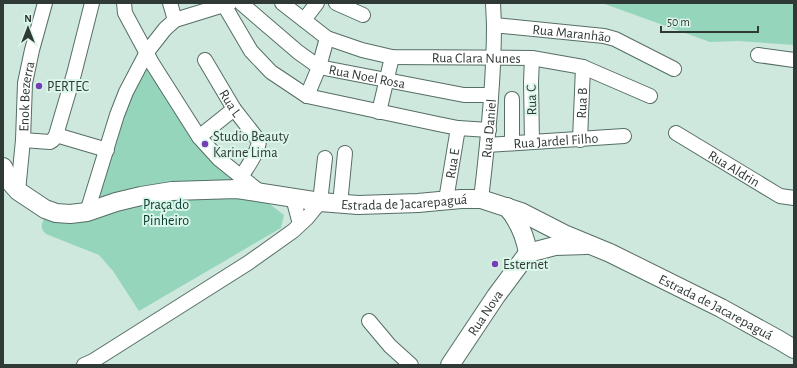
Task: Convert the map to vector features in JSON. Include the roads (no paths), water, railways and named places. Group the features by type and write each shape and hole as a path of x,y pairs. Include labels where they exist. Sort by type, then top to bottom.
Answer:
{"street":[{"name":"Enok Bezerra","path":"18,191 23,140 25,83 32,50 45,3"},
{"path":"23,140 50,142 56,135 74,74 92,3"},
{"path":"113,3 124,8 146,52 199,137 219,159 260,192"},
{"path":"170,3 176,20"},
{"name":"Rua Noel Rosa","path":"241,3 298,52 319,67 464,95 491,95"},
{"name":"Rua Clara Nunes","path":"282,3 327,38 362,50 392,57 532,58 583,67 650,96"},
{"path":"304,20 317,3"},
{"path":"336,3 363,15"},
{"path":"493,3 494,57"},
{"path":"87,212 117,115 126,92 146,52 165,29 176,20 227,4 251,51 271,72 307,96 458,128 489,130"},
{"name":"Rua Maranhão","path":"494,25 604,36 615,39 674,69"},
{"path":"307,96 319,67 327,38"},
{"path":"758,55 794,60"},
{"path":"379,112 392,57"},
{"name":"Rua Daniel","path":"481,199 488,146 494,57"},
{"name":"Rua C","path":"532,58 532,142"},
{"name":"Rua L","path":"206,60 234,109 257,139 259,144 241,177"},
{"name":"Rua B","path":"580,140 583,67"},
{"path":"512,99 512,143"},
{"path":"199,137 234,109"},
{"name":"Rua E","path":"446,200 458,128"},
{"name":"Rua Aldrin","path":"676,133 780,196 794,198"},
{"path":"56,135 107,150"},
{"name":"Rua Jardel Filho","path":"488,146 512,143 580,140 624,136"},
{"path":"340,204 345,153"},
{"path":"91,364 248,263 293,231 320,202 325,158"},
{"name":"Estrada de Jacarepaguá","path":"3,167 11,183 18,191 45,209 56,213 70,214 87,212 135,197 172,190 238,189 320,202 374,205 481,199 507,207 538,220 589,245 610,253 721,308 774,336 794,349"},
{"path":"294,198 300,224"},
{"path":"507,207 523,230 528,253 555,246 589,245"},
{"name":"Rua Nova","path":"450,365 496,296 528,253"},
{"path":"368,321 390,346 411,365"}],"place":[{"name":"PERTEC","path":"39,86"},
{"name":"Studio Beauty Karine Lima","path":"205,144"},
{"name":"Esternet","path":"495,264"}],"park label":[{"name":"Praça do Pinheiro","path":"166,212"}]}
